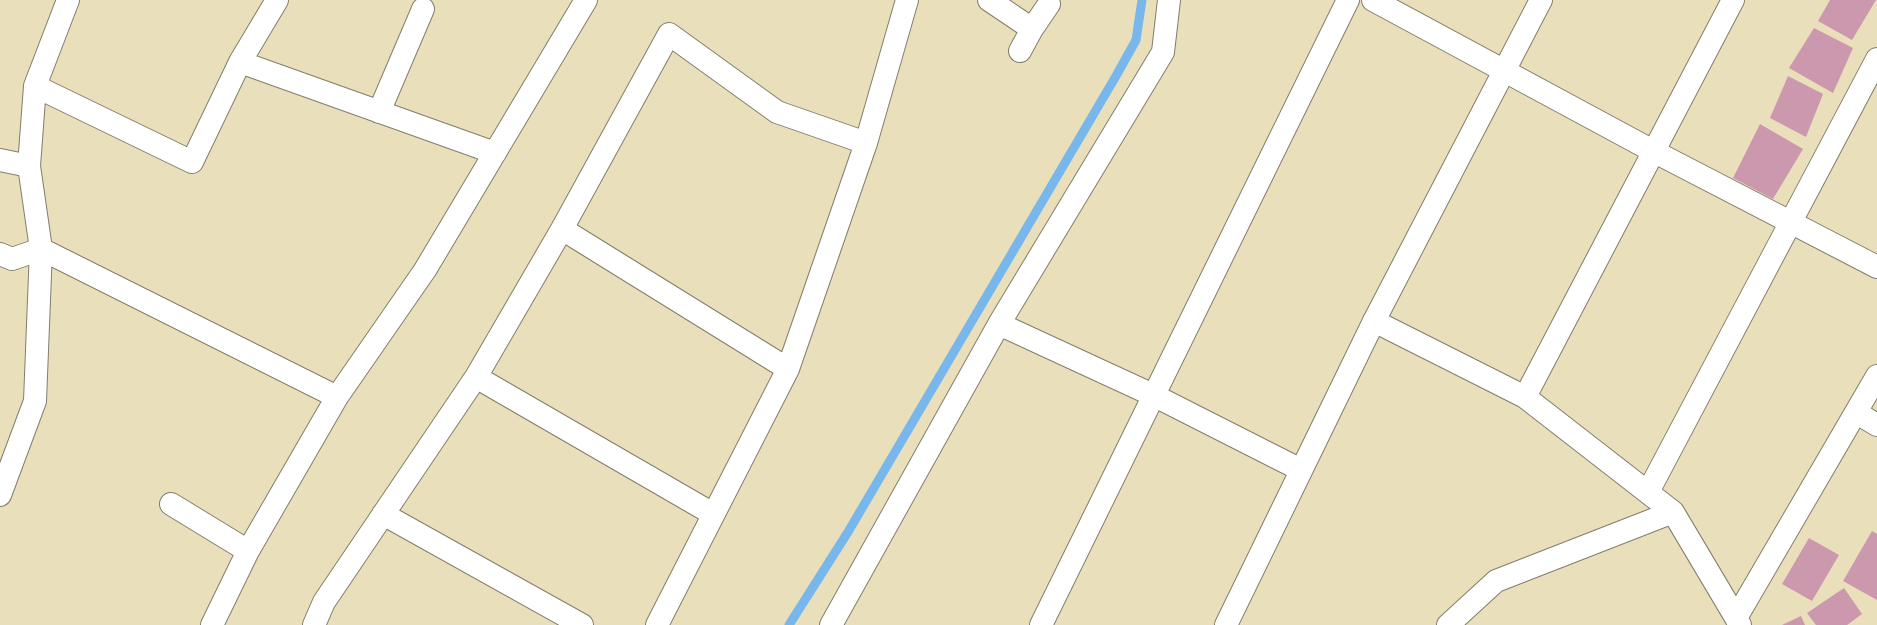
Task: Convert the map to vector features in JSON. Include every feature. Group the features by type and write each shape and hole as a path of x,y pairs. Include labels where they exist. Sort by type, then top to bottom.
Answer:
{"street":[{"path":"0,495 35,401 41,249 29,166 35,86 68,0"},
{"path":"35,86 192,162 240,62 277,0"},
{"path":"212,625 248,551 337,397 425,270 586,0"},
{"path":"657,625 788,369 866,143 907,0"},
{"path":"989,0 1032,29"},
{"path":"831,625 998,324 1163,52 1169,0"},
{"path":"1042,625 1348,0"},
{"path":"1373,0 1503,72 1877,267"},
{"path":"1226,625 1374,321 1541,0"},
{"path":"1525,397 1733,0"},
{"path":"1020,51 1032,29 1049,4"},
{"path":"379,112 423,9"},
{"path":"314,625 324,602 476,377 562,229 669,34 777,112 866,143"},
{"path":"1648,492 1877,59"},
{"path":"240,62 495,153"},
{"path":"0,160 29,166"},
{"path":"562,229 788,369"},
{"path":"0,254 12,259 41,249 337,397"},
{"path":"1374,321 1525,397 1673,512 1738,622 1877,376"},
{"path":"998,324 1155,396 1301,470"},
{"path":"476,377 713,514"},
{"path":"1857,413 1877,425"},
{"path":"171,504 248,551"},
{"path":"1448,625 1496,581 1673,512"},
{"path":"383,514 582,625"}],"building":[{"path":"1830,0 1876,0 1852,40 1818,21"},
{"path":"1814,28 1853,48 1833,93 1789,68"},
{"path":"1788,76 1823,94 1806,137 1770,118"},
{"path":"1760,124 1803,149 1773,199 1733,178"},
{"path":"1872,531 1877,534 1877,600 1843,581"},
{"path":"1809,538 1839,555 1812,601 1782,584"},
{"path":"1844,588 1862,614 1847,625 1816,625 1807,613"},
{"path":"1801,616 1805,625 1782,625"}],"waterway":[{"path":"789,625 848,532 1116,76 1136,40 1142,0"}]}
